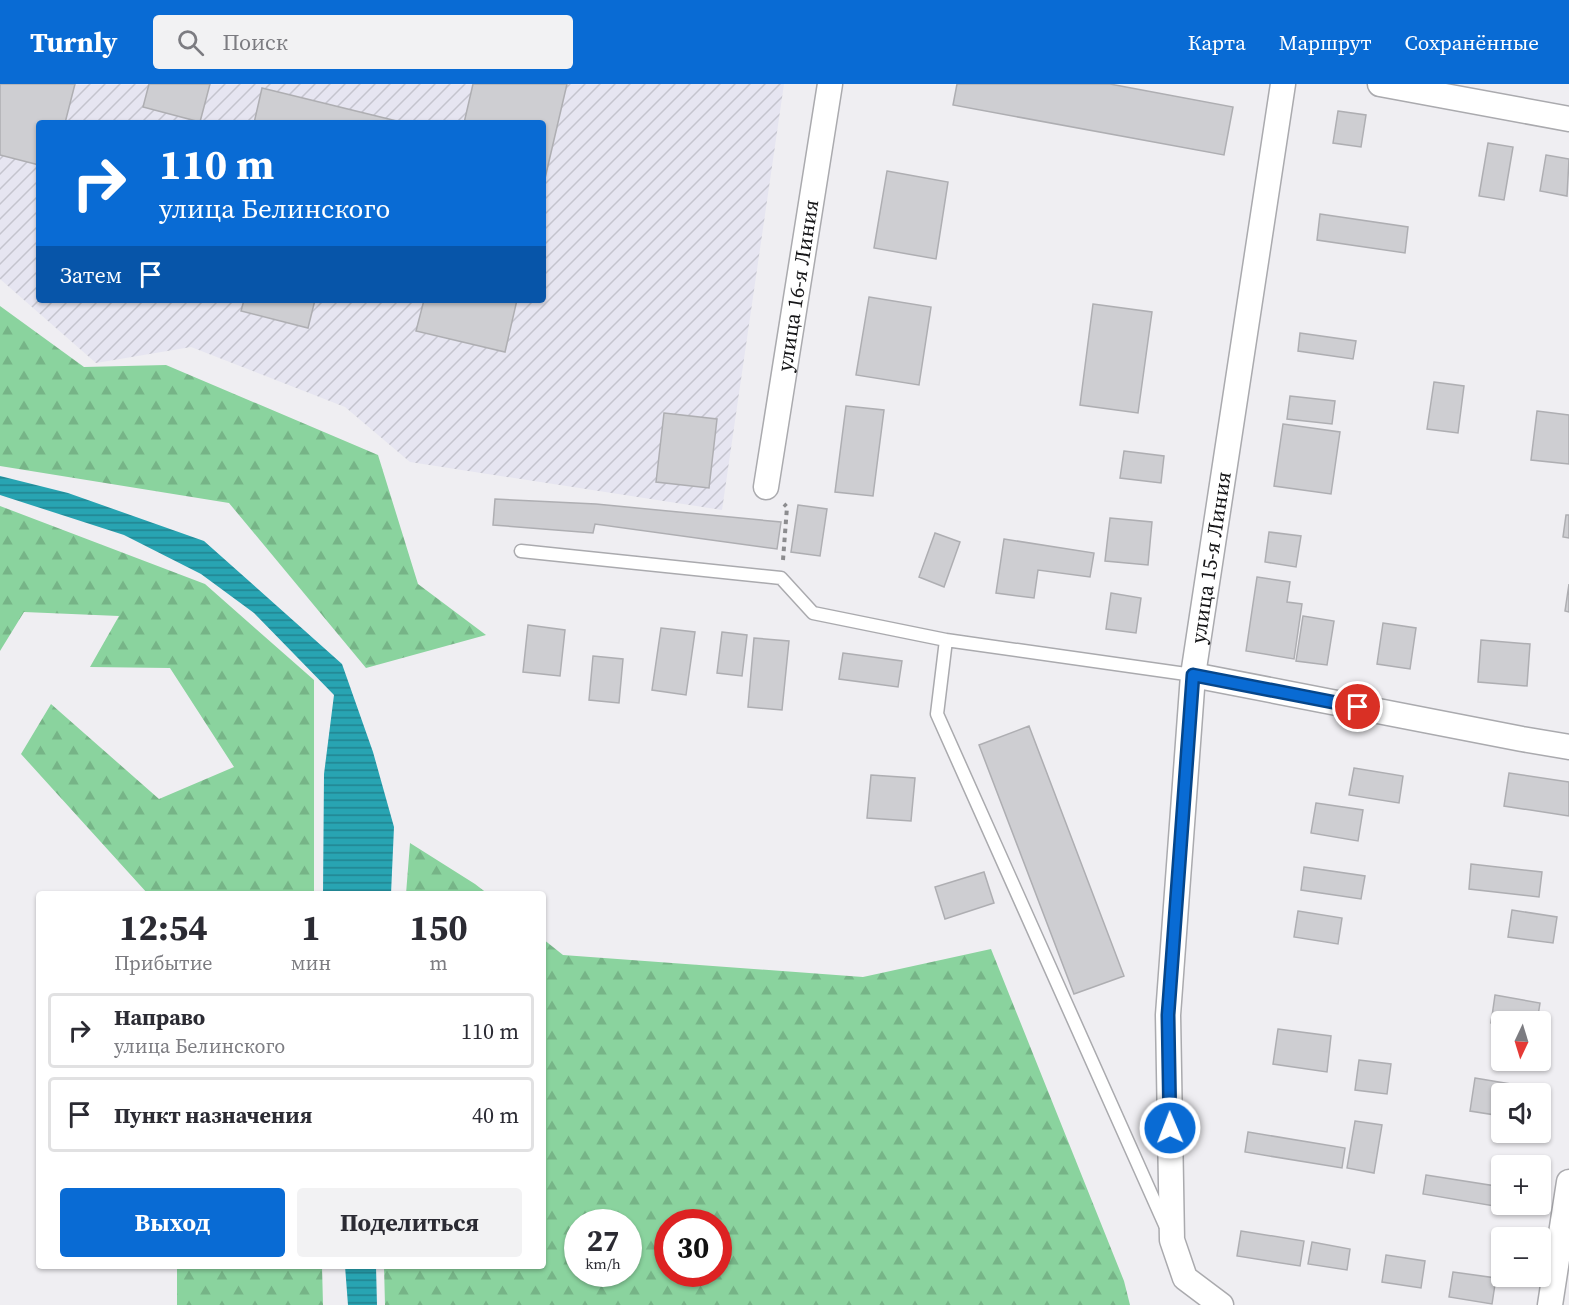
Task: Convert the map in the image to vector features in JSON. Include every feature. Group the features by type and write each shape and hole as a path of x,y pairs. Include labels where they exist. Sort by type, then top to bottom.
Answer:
{"street":[{"name":"улица 16-я Линия","path":"766,487 830,84"},
{"name":"улица 15-я Линия","path":"1219,1305 1185,1278 1172,1240 1168,1015 1193,675 1283,84"},
{"path":"1380,84 1569,119"},
{"path":"1193,675 1569,747"},
{"path":"1550,1305 1569,1182"}],"lane":[{"path":"521,550 781,578 813,613 946,640 1193,675"},
{"path":"946,640 937,714 1172,1240"}],"path":[{"path":"766,487 788,507 781,578"}],"shaded area":[{"path":"0,84 784,84 722,510 410,462 345,407 191,347 96,363 0,279"}],"green space":[{"path":"0,306 84,367 166,365 378,455 418,584 486,635 366,668 229,503 0,466"},
{"path":"0,506 205,584 314,680 314,891 145,891 21,754 51,704 159,799 234,767 170,668 90,667 119,616 24,612 0,651"},
{"path":"410,843 484,891 406,891"},
{"path":"546,941 563,955 863,977 991,949 1124,1281 1130,1305 385,1305 384,1269 546,1269"},
{"path":"177,1269 322,1269 323,1305 177,1305"}],"water":[{"path":"0,476 68,493 204,541 342,664 373,752 394,827 391,891 323,891 324,774 334,695 254,613 201,574 124,535 0,495"},
{"path":"345,1269 376,1269 377,1305 348,1305"}],"building":[{"path":"0,84 75,84 66,120 36,120 36,164 0,155"},
{"path":"149,84 210,84 201,120 143,107"},
{"path":"473,84 567,84 546,174 546,120 465,120"},
{"path":"957,84 1110,84 1233,107 1224,155 953,105"},
{"path":"262,88 393,120 255,120"},
{"path":"1338,111 1366,115 1361,147 1333,143"},
{"path":"1488,143 1513,147 1504,200 1479,196"},
{"path":"1546,155 1569,159 1567,196 1540,191"},
{"path":"887,171 948,182 936,259 874,248"},
{"path":"1320,214 1408,227 1405,253 1317,240"},
{"path":"869,297 931,307 919,385 856,375"},
{"path":"243,303 314,303 308,328 241,311"},
{"path":"423,303 516,303 505,352 416,331"},
{"path":"1093,304 1152,312 1138,413 1080,405"},
{"path":"1300,333 1356,341 1353,359 1298,351"},
{"path":"1434,382 1464,386 1458,433 1427,429"},
{"path":"1290,396 1335,401 1332,424 1287,419"},
{"path":"846,406 884,410 873,496 835,492"},
{"path":"1537,411 1569,415 1569,464 1531,460"},
{"path":"664,413 717,419 709,488 656,482"},
{"path":"1283,424 1340,432 1331,494 1274,486"},
{"path":"1124,451 1164,456 1161,483 1120,478"},
{"path":"495,499 596,504 781,522 777,549 595,524 593,533 493,525"},
{"path":"798,505 827,509 820,556 791,552"},
{"path":"1566,515 1569,515 1569,538 1563,537"},
{"path":"1110,518 1152,522 1148,565 1105,561"},
{"path":"1269,532 1301,536 1296,567 1265,562"},
{"path":"935,533 960,542 944,587 919,577"},
{"path":"1004,539 1094,553 1090,577 1038,570 1034,598 996,593"},
{"path":"1257,577 1290,582 1287,602 1302,604 1294,659 1246,651"},
{"path":"1569,584 1569,612 1565,611"},
{"path":"1111,593 1141,598 1136,633 1106,629"},
{"path":"1303,616 1334,621 1327,665 1296,661"},
{"path":"1383,623 1416,628 1410,669 1377,664"},
{"path":"528,625 565,630 560,676 523,672"},
{"path":"661,628 695,632 686,695 652,690"},
{"path":"722,632 747,635 742,676 717,673"},
{"path":"754,638 789,641 782,710 748,707"},
{"path":"1481,640 1530,644 1527,686 1478,682"},
{"path":"843,653 902,661 898,687 839,679"},
{"path":"593,656 623,659 619,703 589,700"},
{"path":"1029,726 1124,976 1074,994 979,745"},
{"path":"1354,768 1403,776 1399,803 1349,795"},
{"path":"1509,773 1569,782 1569,816 1504,806"},
{"path":"871,775 915,778 911,821 867,818"},
{"path":"1316,803 1363,810 1358,841 1311,833"},
{"path":"1471,864 1542,872 1539,897 1469,889"},
{"path":"1304,867 1365,876 1361,899 1301,890"},
{"path":"984,872 994,903 945,919 935,887"},
{"path":"1512,910 1557,917 1553,943 1508,937"},
{"path":"1298,911 1342,918 1338,944 1294,937"},
{"path":"1495,995 1540,1003 1539,1011 1493,1011"},
{"path":"1278,1029 1331,1036 1327,1072 1273,1064"},
{"path":"1359,1060 1391,1064 1387,1094 1355,1090"},
{"path":"1475,1078 1505,1083 1491,1083 1491,1114 1470,1111"},
{"path":"1355,1121 1382,1125 1374,1173 1347,1168"},
{"path":"1248,1132 1345,1148 1342,1168 1245,1152"},
{"path":"1426,1175 1491,1185 1491,1205 1423,1194"},
{"path":"1241,1231 1304,1241 1300,1266 1237,1256"},
{"path":"1312,1242 1350,1249 1347,1270 1308,1264"},
{"path":"1386,1255 1425,1261 1421,1288 1382,1282"},
{"path":"1453,1272 1491,1277 1491,1287 1495,1287 1492,1304 1449,1297"}],"route":[{"path":"1170,1128 1168,1015 1193,675 1358,707"}]}
